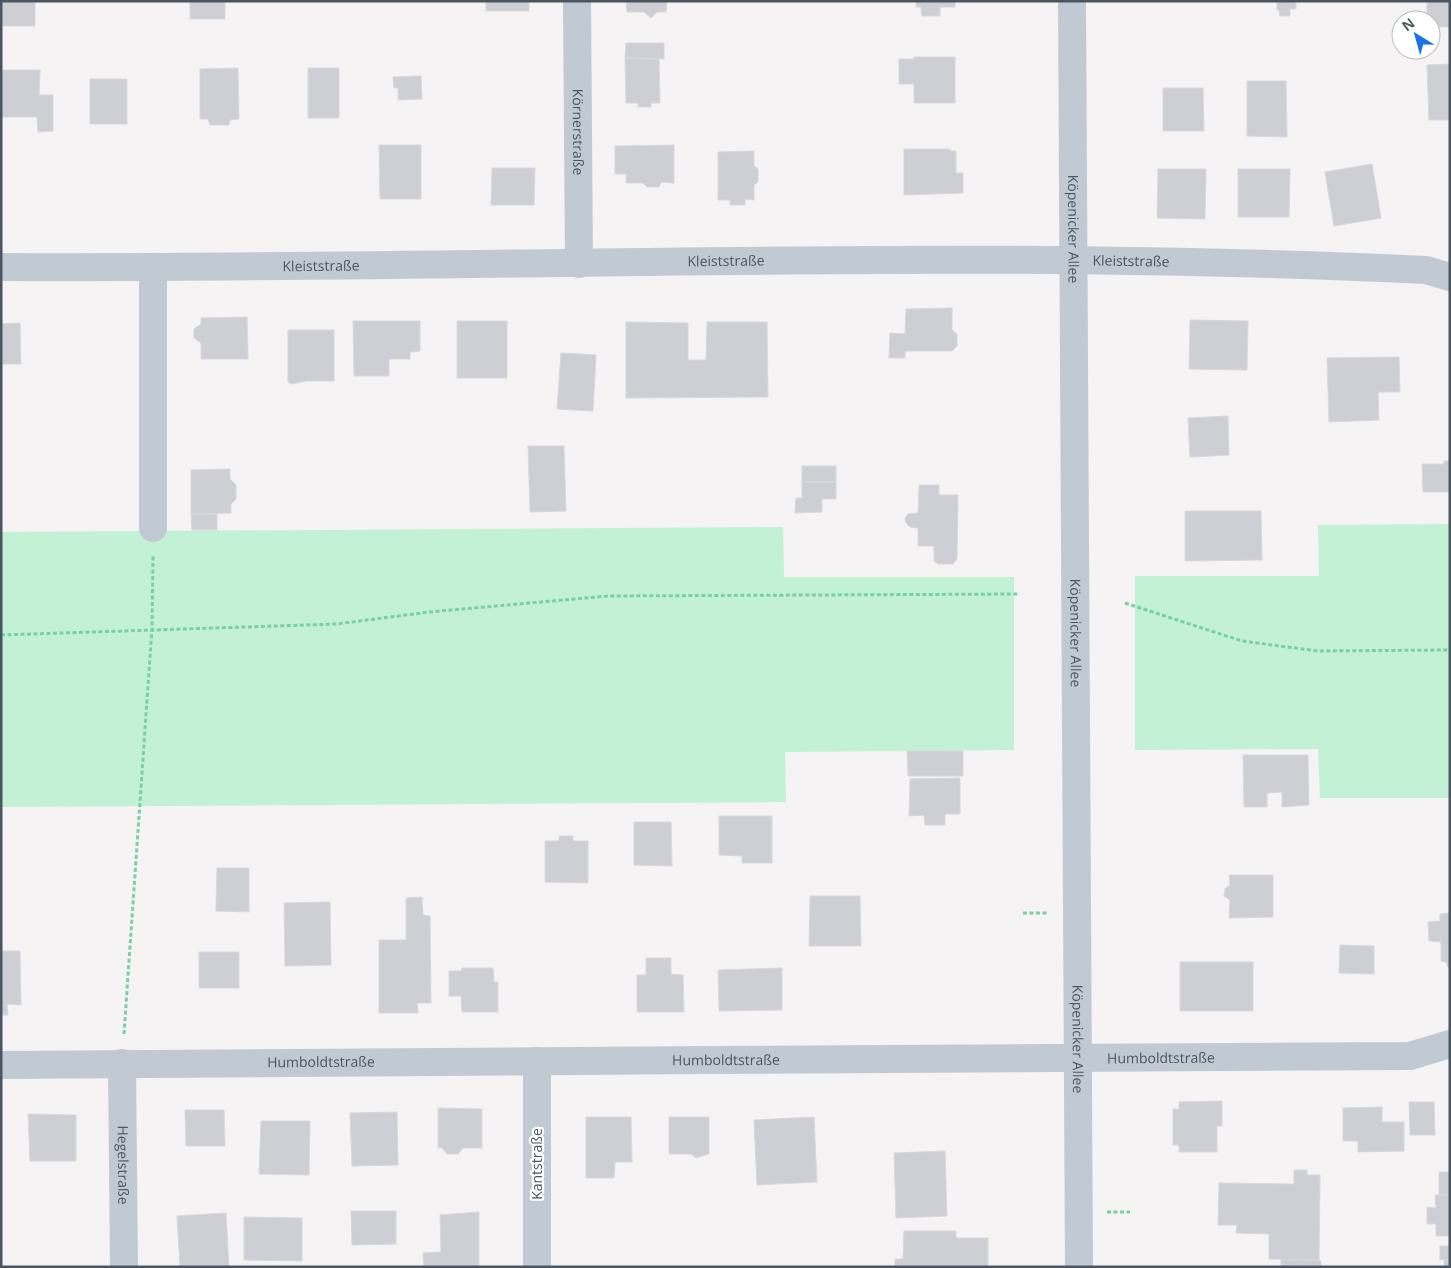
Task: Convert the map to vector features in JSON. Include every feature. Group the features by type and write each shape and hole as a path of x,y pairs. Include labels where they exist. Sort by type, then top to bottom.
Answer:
{"street":[{"name":"Körnerstraße","path":"577,1 579,264"},
{"name":"Köpenicker Allee","path":"1072,1 1079,1267"},
{"name":"Kleiststraße","path":"1,267 153,268 1073,260 1289,263 1426,270 1450,277"},
{"path":"153,268 153,528"},
{"name":"Humboldtstraße","path":"1,1065 536,1060 1078,1060 1410,1056 1450,1044"},
{"name":"Kantstraße","path":"536,1060 537,1267"},
{"name":"Hegelstraße","path":"122,1063 124,1267"}],"path":[{"path":"122,1063 152,628 153,528"},
{"path":"1,635 152,628 336,624 429,612 608,596 1020,594"},
{"path":"1125,603 1242,641 1318,651 1450,650"},
{"path":"1023,912 1049,912"},
{"path":"1103,1212 1130,1212"}],"green space":[{"path":"1450,524 1450,798 1320,798 1318,749 1135,750 1135,576 1319,576 1318,525"},
{"path":"783,527 784,577 1014,577 1014,750 785,752 786,802 1,807 1,532"}],"building":[{"path":"1,1 35,1 35,26 1,26"},
{"path":"190,1 225,1 225,19 190,19"},
{"path":"486,1 529,1 529,11 486,11"},
{"path":"626,1 667,1 666,12 657,12 651,18 644,12 627,12"},
{"path":"916,1 955,1 955,7 940,7 940,16 922,16 921,7 916,7"},
{"path":"1277,1 1296,1 1296,9 1290,9 1290,16 1280,16 1279,10 1277,10"},
{"path":"1427,1 1450,1 1450,27 1441,27 1441,10 1427,10"},
{"path":"626,43 664,43 664,59 625,58"},
{"path":"914,57 955,57 955,103 914,103 914,84 899,84 899,59 914,59"},
{"path":"625,58 659,59 660,103 651,103 651,107 638,107 638,103 626,103"},
{"path":"1450,64 1450,120 1429,120 1427,65"},
{"path":"238,68 239,119 230,120 229,125 210,125 208,119 200,119 200,69"},
{"path":"308,68 339,68 339,118 308,118"},
{"path":"1,70 40,70 39,95 53,95 53,131 38,132 37,117 1,117"},
{"path":"421,76 422,99 398,100 398,88 394,88 393,77"},
{"path":"90,79 127,79 127,124 90,124"},
{"path":"1247,81 1286,81 1287,137 1247,136"},
{"path":"1163,88 1203,88 1204,131 1163,131"},
{"path":"379,145 421,145 421,199 380,199"},
{"path":"674,145 674,183 661,182 659,187 647,187 643,183 626,183 626,174 615,174 615,146"},
{"path":"904,149 950,149 950,151 956,151 956,173 963,173 963,193 904,195"},
{"path":"754,151 754,166 758,169 758,182 754,185 754,200 745,199 745,205 730,205 730,200 718,200 718,152"},
{"path":"1372,164 1381,218 1334,226 1325,172"},
{"path":"492,168 535,168 534,205 491,205"},
{"path":"1158,169 1206,169 1205,219 1157,218"},
{"path":"1238,169 1290,169 1289,217 1238,217"},
{"path":"952,308 952,330 957,334 957,346 952,351 905,351 905,358 889,358 890,333 905,334 906,309"},
{"path":"247,317 248,359 201,359 201,343 194,338 194,329 201,324 201,318"},
{"path":"1190,320 1248,321 1247,370 1189,369"},
{"path":"353,321 420,321 420,351 410,352 410,359 389,359 389,376 354,376"},
{"path":"457,321 507,321 507,378 457,378"},
{"path":"626,322 688,323 688,360 706,360 707,322 767,322 768,397 626,398"},
{"path":"20,323 21,364 1,364 1,324"},
{"path":"288,330 334,330 334,381 306,381 292,384 288,382"},
{"path":"561,353 596,355 593,411 557,409"},
{"path":"1399,357 1400,392 1378,392 1379,420 1329,422 1327,358"},
{"path":"1228,416 1229,455 1190,457 1188,418"},
{"path":"528,446 564,446 566,511 530,512"},
{"path":"1444,461 1450,461 1450,492 1423,492 1422,464 1444,464"},
{"path":"802,466 836,466 836,482 802,482"},
{"path":"230,469 230,479 236,485 236,499 231,504 231,513 191,514 191,470"},
{"path":"802,482 836,482 836,499 822,499 822,512 795,513 796,498 802,498"},
{"path":"919,485 939,485 939,495 958,495 957,559 953,564 938,564 934,561 934,546 918,546 918,528 910,527 906,523 905,518 908,514 918,513"},
{"path":"1185,511 1261,511 1262,560 1185,561"},
{"path":"191,514 217,514 217,530 192,530"},
{"path":"907,751 963,751 963,776 908,776"},
{"path":"1243,755 1308,755 1309,805 1282,807 1282,792 1267,793 1267,807 1244,807"},
{"path":"960,778 960,814 945,814 945,825 925,825 924,815 909,816 910,779"},
{"path":"719,816 772,816 772,863 742,863 742,856 719,855"},
{"path":"634,822 671,822 672,866 634,865"},
{"path":"559,836 573,836 573,841 588,841 588,883 545,882 545,841 559,841"},
{"path":"217,868 249,868 249,912 216,911"},
{"path":"1229,875 1273,875 1273,917 1229,918 1230,900 1224,896 1225,889 1230,885"},
{"path":"810,896 860,896 861,946 809,946"},
{"path":"422,897 423,915 430,916 431,1003 417,1003 418,1013 379,1013 379,940 406,940 406,898"},
{"path":"330,902 331,965 285,966 284,903"},
{"path":"1450,913 1450,967 1448,967 1446,962 1441,961 1441,942 1429,941 1428,922 1440,921 1440,914"},
{"path":"1340,945 1374,946 1374,974 1339,973"},
{"path":"1,951 20,951 21,1005 7,1004 8,1015 1,1015"},
{"path":"199,952 239,952 239,988 199,988"},
{"path":"646,958 671,958 671,974 683,975 684,1012 637,1012 637,975 646,975"},
{"path":"1180,962 1253,962 1253,1011 1180,1011"},
{"path":"462,968 493,968 494,982 498,982 498,1012 462,1012 461,996 449,996 449,971 461,971"},
{"path":"782,968 782,1010 719,1011 718,970"},
{"path":"1222,1101 1222,1126 1217,1126 1217,1152 1179,1152 1179,1145 1173,1145 1173,1109 1179,1109 1179,1102"},
{"path":"1409,1102 1434,1102 1435,1135 1410,1135"},
{"path":"1382,1107 1382,1122 1404,1122 1404,1151 1358,1152 1358,1141 1343,1141 1343,1108"},
{"path":"438,1108 482,1109 482,1148 463,1148 458,1154 447,1154 442,1148 438,1148"},
{"path":"185,1110 224,1110 225,1146 186,1146"},
{"path":"397,1112 398,1165 352,1166 350,1113"},
{"path":"28,1114 76,1115 76,1161 30,1161"},
{"path":"586,1117 631,1117 632,1162 615,1162 614,1178 586,1178"},
{"path":"669,1117 709,1117 709,1154 696,1158 691,1154 669,1154"},
{"path":"814,1117 817,1182 757,1185 754,1120"},
{"path":"261,1121 310,1121 309,1175 259,1174"},
{"path":"945,1151 947,1216 896,1218 894,1153"},
{"path":"1294,1170 1307,1170 1307,1175 1320,1175 1319,1260 1269,1259 1269,1234 1236,1233 1237,1225 1218,1225 1219,1183 1294,1184"},
{"path":"1439,1172 1450,1172 1450,1195 1439,1196"},
{"path":"1435,1195 1450,1195 1450,1236 1436,1236 1436,1224 1427,1224 1427,1207 1436,1208"},
{"path":"351,1211 396,1211 396,1244 352,1245"},
{"path":"479,1212 479,1267 424,1267 423,1253 441,1252 440,1215"},
{"path":"226,1213 229,1267 180,1267 177,1216"},
{"path":"244,1217 302,1218 302,1261 244,1260"},
{"path":"904,1231 956,1231 956,1238 988,1238 988,1267 895,1267 895,1259 903,1259"},
{"path":"1440,1246 1450,1246 1450,1259 1440,1260"},
{"path":"1281,1259 1319,1260 1321,1261 1321,1267 1281,1267"},
{"path":"1450,1259 1450,1267 1444,1267 1444,1260"}]}
